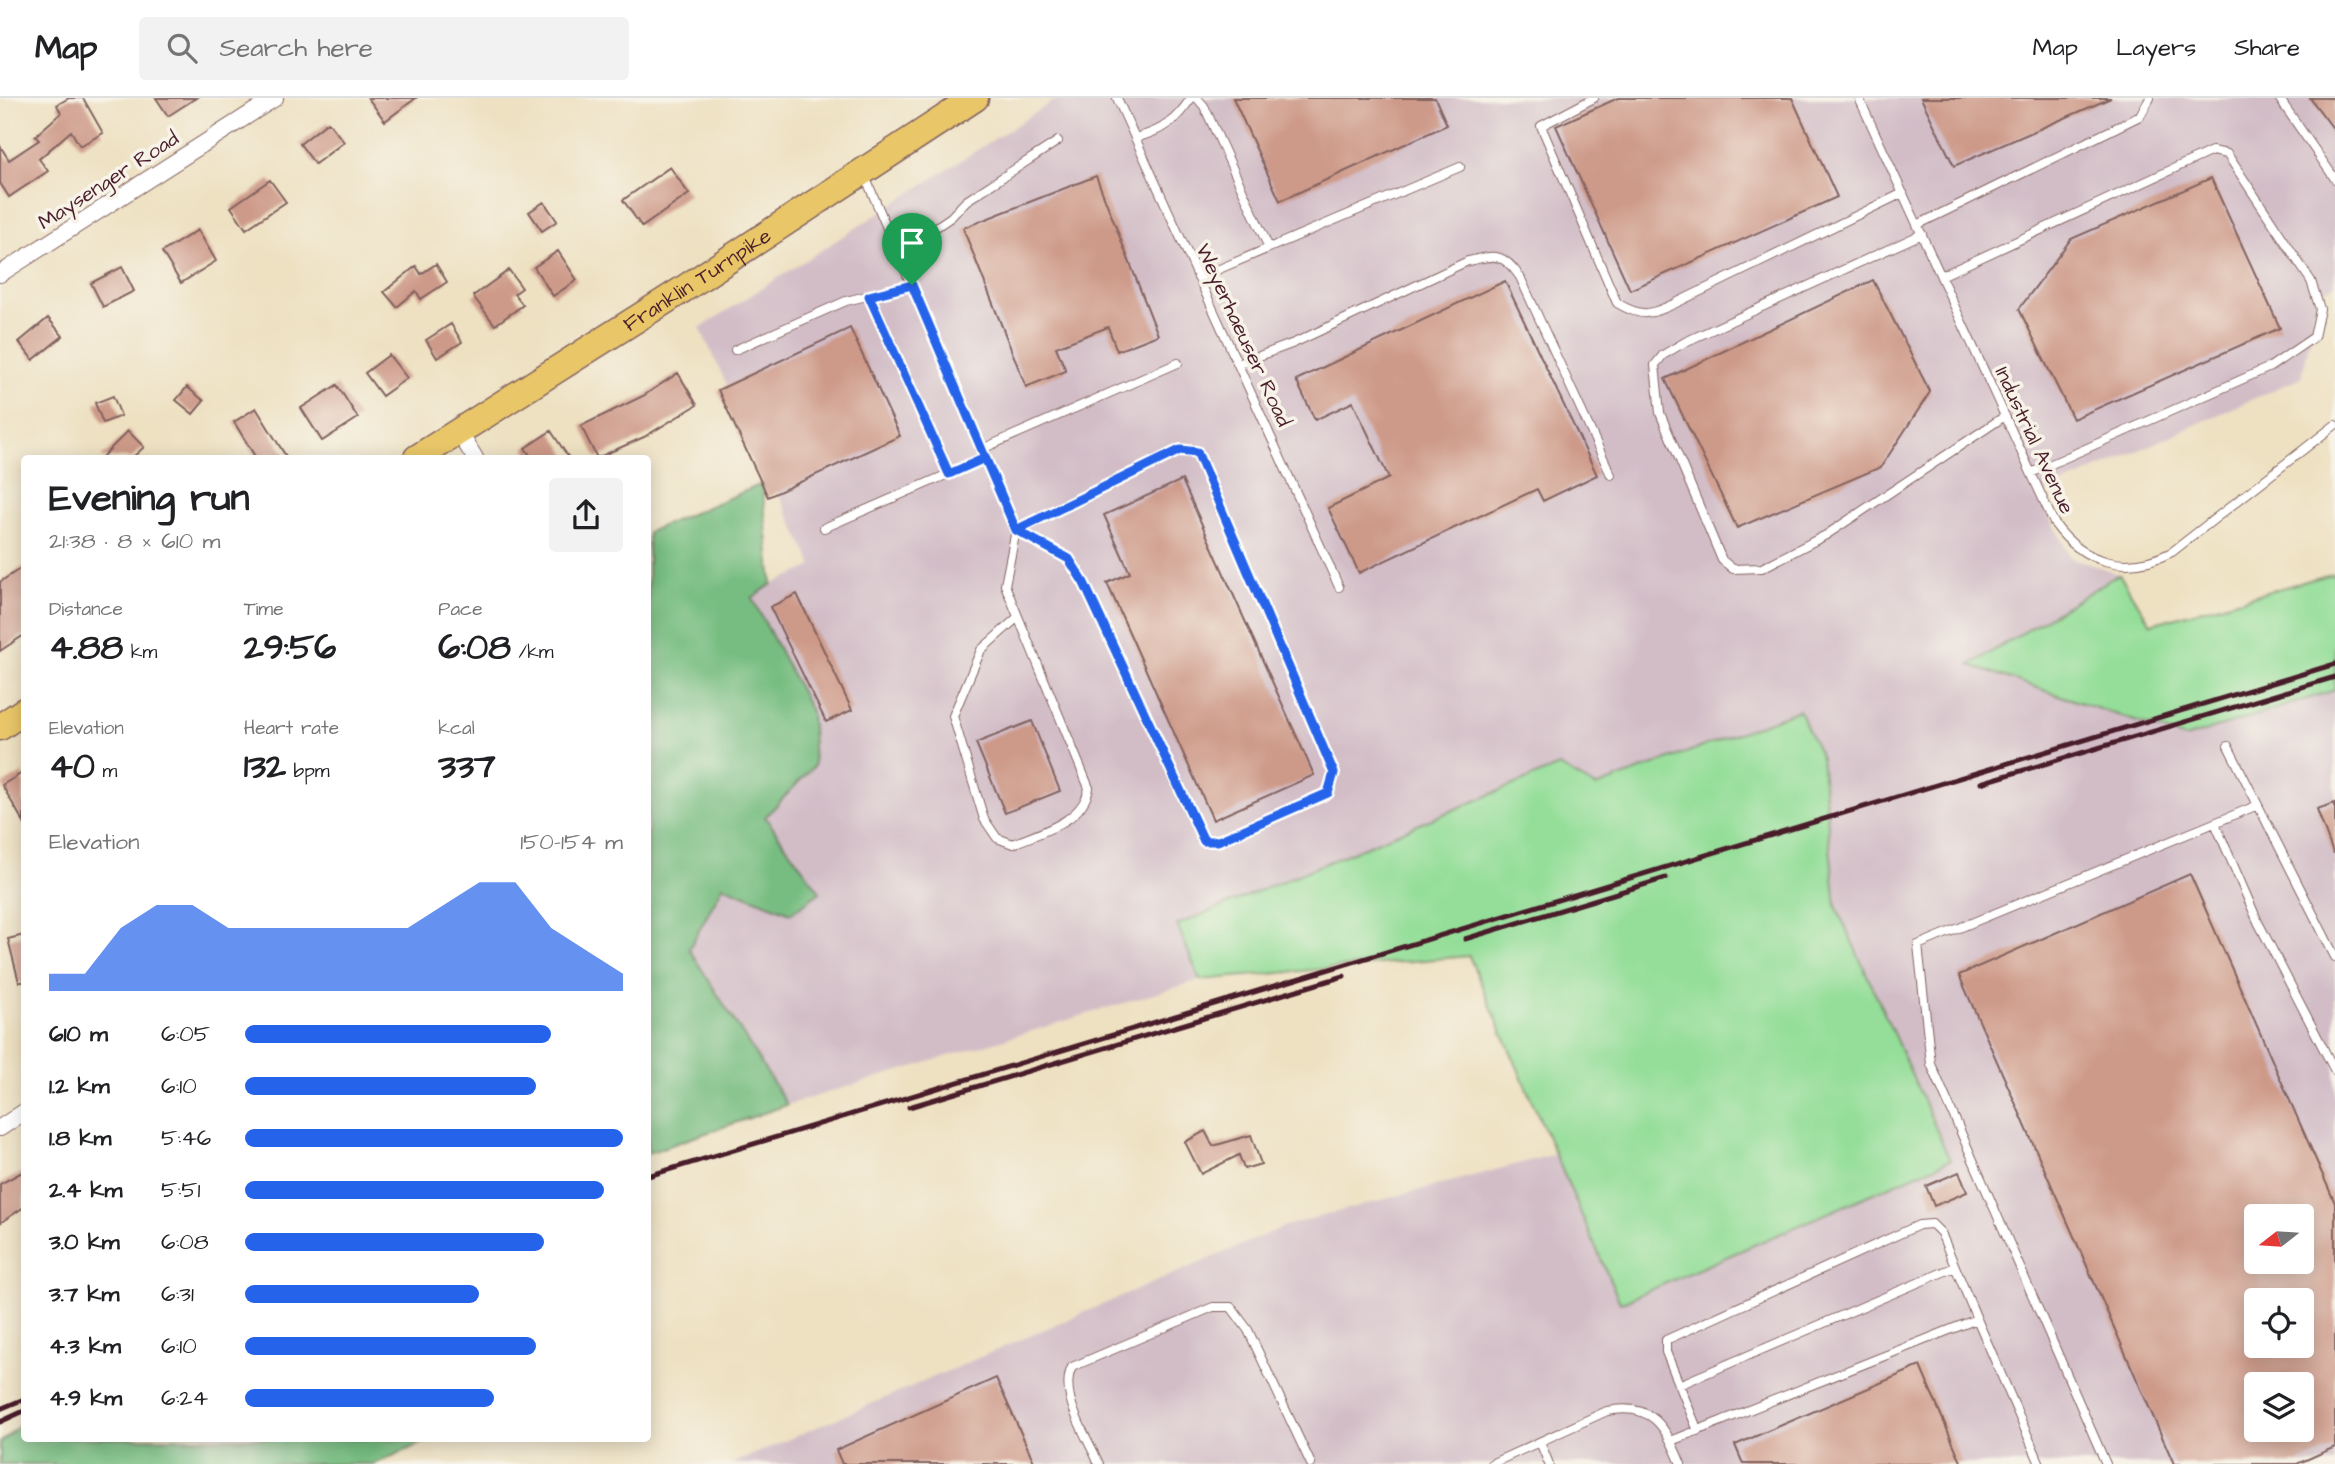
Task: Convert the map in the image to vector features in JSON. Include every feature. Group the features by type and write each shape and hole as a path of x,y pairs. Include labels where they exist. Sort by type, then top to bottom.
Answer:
{"main road":[{"name":"Franklin Turnpike","path":"422,455 863,172 958,103"},
{"path":"0,727 21,713"}],"street":[{"name":"Maysenger Road","path":"0,274 275,98"},
{"path":"459,432 473,455"},
{"path":"0,1128 21,1114"}],"lane":[{"name":"Weyerhaeuser Road","path":"1117,98 1339,587"},
{"path":"1135,138 1158,132 1179,116 1191,98"},
{"path":"1197,98 1204,106 1269,248"},
{"path":"1594,98 1541,126 1617,303 1637,314 1657,312 1903,193"},
{"name":"Industrial Avenue","path":"1860,98 2054,523 2065,538 2097,560 2136,565 2172,552 2335,425"},
{"path":"1917,225 2140,116 2150,98"},
{"path":"2279,98 2335,179"},
{"path":"898,253 951,216 965,201 1058,141"},
{"path":"1941,276 2212,151 2227,154 2311,281 2320,309 2314,337 2270,367 2031,473"},
{"path":"1198,278 1460,166"},
{"path":"863,172 1016,530 1005,585 1089,788 1087,798 1080,809 1058,826 1013,844 997,838 984,819 953,716 981,650 1018,617"},
{"path":"1922,234 1685,342 1662,355 1655,365 1660,413 1722,560 1732,569 1762,568 1826,535 2005,416"},
{"path":"1238,364 1294,343 1468,261 1493,256 1508,261 1520,277 1611,475"},
{"path":"735,350 846,301 912,285"},
{"path":"869,296 949,474"},
{"path":"824,528 949,474 984,454 1178,363"},
{"path":"1180,450 1197,452 1334,773 1328,793 1218,841 1204,841 1084,583 1069,559 1016,530 1180,450"},
{"path":"2228,746 2335,957"},
{"path":"2105,1464 1931,1064 1919,945 2258,805"},
{"path":"2216,823 2258,922 2335,1071"},
{"path":"1698,1431 1666,1352 1666,1340 1677,1332 1919,1225 1932,1224 1941,1233 2040,1464"},
{"path":"1679,1385 1955,1267"},
{"path":"1099,1464 1070,1397 1066,1378 1072,1367 1213,1307 1231,1307 1248,1330 1311,1464"},
{"path":"1671,1441 1977,1319"},
{"path":"1491,1464 1607,1411 1623,1408 1652,1417 1671,1441 1681,1464"},
{"path":"1540,1442 1549,1464"}],"shaded area":[{"path":"1058,98 2335,98 2335,284 2319,294 2302,377 2039,495 2070,557 2119,574 1971,665 2185,738 2335,690 2335,1464 731,1464 1288,1225 1555,1154 1620,1303 1950,1160 1836,906 1821,757 1799,711 1596,788 1178,926 1200,980 787,1105 689,949 723,886 791,913 819,892 765,817 814,766 811,711 752,598 772,584 813,566 700,328"}],"green space":[{"path":"762,484 772,584 752,598 811,711 814,766 765,817 820,892 791,913 723,886 689,949 787,1105 651,1152 651,531"},
{"path":"2335,573 2335,690 2185,738 1970,665 2119,574 2151,624"},
{"path":"1799,710 1821,757 1836,906 1950,1160 1620,1303 1469,956 1200,980 1177,925 1559,766 1596,787"},
{"path":"21,1424 21,1442 425,1442 374,1464 0,1464 0,1443"}],"building":[{"path":"69,98 83,98 103,133 80,146 71,131 39,159 48,171 9,197 0,183 0,146 9,160 39,140 35,136 61,113 57,105"},
{"path":"156,98 196,98 168,116"},
{"path":"368,98 416,98 385,121"},
{"path":"1233,98 1435,98 1447,125 1280,201"},
{"path":"1618,98 1792,98 1837,197 1630,290 1556,126"},
{"path":"1921,98 2111,98 1954,166"},
{"path":"2310,98 2335,98 2335,131"},
{"path":"328,122 344,142 315,164 300,144"},
{"path":"670,167 689,194 642,227 623,200"},
{"path":"1096,176 1158,335 1117,351 1108,327 1056,347 1066,371 1026,387 963,228"},
{"path":"2211,178 2280,328 2073,419 2019,309 2071,239"},
{"path":"270,180 286,202 246,229 231,207"},
{"path":"544,202 557,221 542,231 529,212"},
{"path":"198,230 216,261 181,283 162,252"},
{"path":"558,251 577,280 553,296 534,267"},
{"path":"436,264 447,282 421,299 416,291 397,307 384,292 416,266 421,274"},
{"path":"122,267 134,291 103,307 91,283"},
{"path":"509,270 522,288 514,294 523,305 495,325 473,296"},
{"path":"1873,280 1930,392 1881,467 1737,528 1665,379"},
{"path":"1505,281 1597,475 1543,501 1537,489 1359,573 1328,508 1389,478 1353,402 1315,420 1296,380"},
{"path":"48,318 63,336 33,360 19,342"},
{"path":"451,324 462,342 437,358 426,340"},
{"path":"850,328 900,436 768,497 718,390"},
{"path":"389,355 407,378 382,396 365,373"},
{"path":"678,373 697,405 644,437 604,455 596,455 581,426 643,396"},
{"path":"337,385 358,418 322,441 301,408"},
{"path":"187,387 204,401 193,414 176,400"},
{"path":"113,396 121,416 103,423 95,403"},
{"path":"256,408 285,455 254,455 234,422"},
{"path":"128,431 144,447 135,455 104,455"},
{"path":"551,431 567,455 530,455 525,448"},
{"path":"1182,480 1314,775 1213,820 1107,583 1130,573 1104,515"},
{"path":"21,568 21,637 0,651 0,582"},
{"path":"797,594 852,710 826,722 770,607"},
{"path":"1032,721 1060,791 1005,813 976,743"},
{"path":"21,774 21,818 2,785"},
{"path":"2335,803 2335,853 2333,853 2317,809"},
{"path":"2190,874 2335,1203 2335,1447 2297,1464 2174,1464 1959,975"},
{"path":"21,936 21,982 19,982 8,939"},
{"path":"1205,1131 1213,1146 1251,1135 1261,1164 1244,1169 1239,1155 1201,1174 1185,1142"},
{"path":"1959,1172 1967,1192 1934,1206 1926,1186"},
{"path":"21,1173 21,1209 0,1223 0,1184"},
{"path":"1920,1366 1962,1464 1743,1464 1735,1445"},
{"path":"996,1378 1035,1464 842,1464 836,1450"}],"railway":[{"path":"651,1175 2335,664"},
{"path":"1981,783 2335,677"},
{"path":"1465,939 1666,878"},
{"path":"909,1107 1344,976"},
{"path":"0,1409 21,1400"},
{"path":"0,1422 21,1412"}],"route":[{"path":"912,285 869,296 949,474 985,458 1016,530 1069,559 1084,583 1204,841 1218,841 1328,793 1334,773 1197,452 1180,450 1016,530 912,285"}]}
